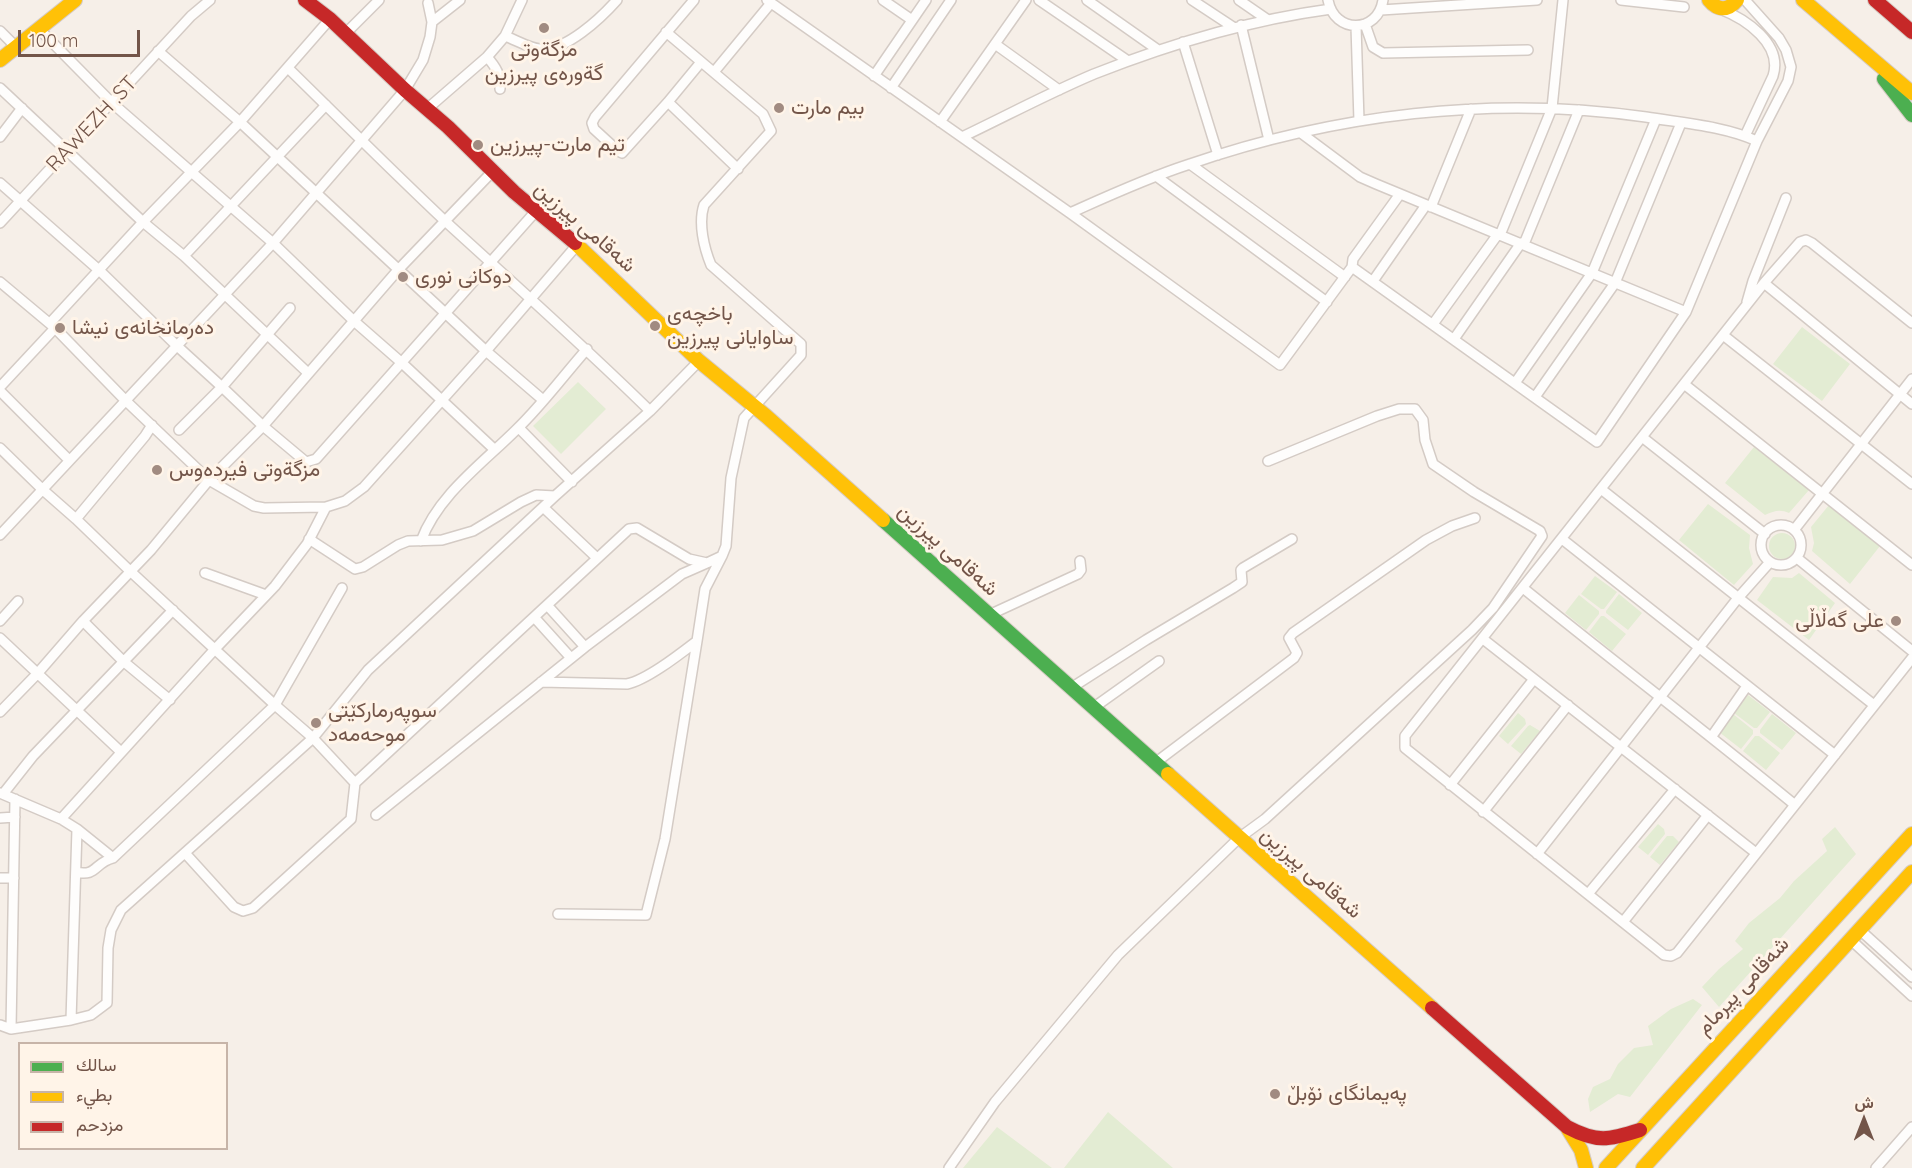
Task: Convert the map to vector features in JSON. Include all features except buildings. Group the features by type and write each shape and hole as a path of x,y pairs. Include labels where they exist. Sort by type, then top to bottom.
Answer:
{"main road":[{"path":"0,60 75,0"},
{"name":"شەقامی پیرزین","path":"305,0 458,136 492,172 536,212 577,245 699,361 754,405 1567,1127"},
{"path":"1711,3 1728,9 1737,0"},
{"path":"1803,0 1912,93"},
{"path":"1875,0 1912,32"},
{"path":"1863,52 1912,115"},
{"name":"شەقامی پیرمام","path":"1606,1168 1912,834"},
{"path":"1647,1166 1912,872"},
{"path":"1567,1127 1589,1137 1605,1140 1640,1130"},
{"path":"1567,1127 1581,1150 1586,1168"}],"street":[{"name":"RAWEZH .ST","path":"0,223 158,51 198,9 210,0"},
{"path":"345,34 380,0"},
{"path":"432,22 460,0"},
{"path":"427,109 487,57 505,36 522,0"},
{"path":"505,36 539,49 554,49 569,42 617,0"},
{"path":"694,0 595,117 592,123 594,129 622,153 701,62"},
{"path":"883,0 912,20"},
{"path":"874,76 926,0"},
{"path":"891,88 951,0"},
{"path":"940,122 1026,0"},
{"path":"1040,0 1128,62"},
{"path":"1087,0 1158,50"},
{"path":"1192,0 1237,26 1269,140"},
{"path":"1239,0 1268,20"},
{"path":"962,137 1059,90 1158,50 1237,26 1330,4 1340,21 1361,25 1376,17 1381,10 1383,0"},
{"path":"1381,10 1537,0"},
{"path":"1433,324 1499,234 1552,108 1563,0"},
{"path":"1621,0 1683,7"},
{"path":"1352,267 1597,442 1686,312 1757,141 1788,81 1791,63 1784,45 1745,0"},
{"path":"714,72 769,2 1070,213 1280,365 1345,278 1352,267 1353,259 1400,194"},
{"path":"0,535 273,243 405,90 423,60 430,37 432,22 428,3"},
{"path":"1711,3 1755,30 1768,46 1775,60 1776,69 1745,136"},
{"path":"69,460 0,389 143,222 240,122 330,20"},
{"path":"1361,25 1373,46 1383,53 1528,50"},
{"path":"1359,121 1361,25"},
{"path":"39,29 111,102 273,243 354,321 495,450"},
{"path":"0,31 16,47"},
{"path":"558,914 646,915 665,839 705,589 726,546 730,478 744,418 801,355 801,344 711,265 706,253 701,213 704,205 771,131 763,114 666,32"},
{"path":"1184,42 1218,155"},
{"path":"995,44 1059,90"},
{"path":"158,51 240,122 486,351 543,399"},
{"path":"487,57 496,68 501,82 500,89"},
{"path":"288,68 446,222 587,349 650,411"},
{"path":"0,88 143,222 184,256 308,374"},
{"path":"668,102 738,169"},
{"path":"184,256 326,105"},
{"path":"0,137 22,108"},
{"path":"1373,281 1429,206 1472,109"},
{"path":"1070,213 1156,176 1269,140 1359,121 1472,109 1579,110 1681,123 1745,136 1757,141"},
{"path":"1454,339 1522,244 1579,110"},
{"path":"1515,383 1593,273 1656,119"},
{"path":"1535,397 1615,283 1681,123"},
{"path":"1301,133 1360,177 1686,312"},
{"path":"1190,164 1345,278"},
{"path":"0,712 37,674 129,570 151,550 209,480 263,426 399,270 492,172"},
{"path":"1156,176 1327,302"},
{"path":"0,183 100,271 263,426 306,462 316,459 536,212"},
{"path":"1741,312 1746,306 1753,281 1786,198"},
{"path":"1912,323 1809,241 1800,242 1764,283 1405,736 1405,748 1664,955 1674,956 1912,657"},
{"path":"0,282 53,326 124,400 209,480 254,506 264,508 326,507 345,501 364,487 532,299 577,245"},
{"path":"1764,283 1912,404"},
{"path":"179,430 222,387 290,308"},
{"path":"1723,335 1912,484"},
{"path":"421,541 445,500 519,428 587,349"},
{"path":"0,1025 10,1029 71,1020 91,1015 107,1003 108,948 111,930 121,910 313,738 368,670 650,411 699,361"},
{"path":"1794,530 1912,379"},
{"path":"1684,384 1912,565"},
{"path":"949,1168 995,1102 1118,955 1239,838 1265,819 1472,630 1497,603 1542,536 1540,531 1474,492 1433,464 1425,440 1423,420 1415,409 1399,409 1377,416 1268,461"},
{"path":"76,519 152,425"},
{"path":"519,428 572,482"},
{"path":"1642,437 1765,534"},
{"path":"0,463 4,451 129,570 313,738 355,783"},
{"path":"1601,489 1874,705"},
{"path":"309,539 355,569 363,567 408,541 442,540 473,531 536,495 555,496"},
{"path":"61,819 275,586 309,539 326,507"},
{"path":"543,507 597,558"},
{"path":"1155,763 1294,658 1297,653 1289,638 1293,633 1426,540 1452,526 1475,518"},
{"path":"1782,525 1794,530 1801,543 1797,558 1781,565 1770,562 1762,552 1762,539 1765,534 1770,529 1782,525"},
{"path":"185,853 234,907 243,911 253,908 351,819 355,783 628,529 637,528 689,559 707,563"},
{"path":"1071,688 1242,582 1243,568 1292,539"},
{"path":"1562,539 1835,755"},
{"path":"376,814 585,647 682,574 722,556"},
{"path":"1797,558 1912,651"},
{"path":"989,615 1078,574 1081,570 1080,561"},
{"path":"1537,854 1738,598 1770,562"},
{"path":"205,573 267,595"},
{"path":"76,872 85,875 105,860 112,858 275,705 342,588"},
{"path":"1523,588 1660,698 1712,736 1795,805"},
{"path":"0,621 18,601"},
{"path":"547,605 585,647"},
{"path":"112,858 61,819 1,793 77,709 173,610"},
{"path":"534,617 571,658"},
{"path":"82,621 123,661 170,700"},
{"path":"0,638 121,752"},
{"path":"1483,639 1756,853"},
{"path":"542,682 633,683 697,641"},
{"path":"1093,708 1159,661"},
{"path":"1450,785 1534,679"},
{"path":"1712,736 1748,686"},
{"path":"1483,812 1568,705"},
{"path":"1588,894 1675,789"},
{"path":"10,1029 15,799"},
{"path":"1623,922 1708,815"},
{"path":"0,818 15,817"},
{"path":"71,1020 77,830"},
{"path":"0,878 14,878"},
{"path":"1856,935 1912,977"},
{"path":"1856,935 1912,996"},
{"path":"1876,1168 1912,1127"}],"green space":[{"path":"1802,327 1850,364 1822,401 1773,364"},
{"path":"578,382 606,409 561,454 533,426"},
{"path":"1754,447 1809,490 1789,513 1777,511 1765,515 1725,483"},
{"path":"1708,504 1750,535 1749,548 1753,564 1734,585 1679,540"},
{"path":"1829,505 1880,546 1850,584 1812,551 1814,543 1811,527"},
{"path":"1782,533 1791,537 1795,546 1791,555 1782,559 1773,555 1769,546 1773,537"},
{"path":"1799,573 1835,603 1809,640 1757,600 1773,577 1792,578"},
{"path":"1595,576 1617,592 1604,609 1581,594"},
{"path":"1619,594 1642,613 1628,630 1606,613"},
{"path":"1579,595 1599,611 1586,630 1565,613"},
{"path":"1601,616 1626,634 1612,651 1589,632"},
{"path":"1748,695 1770,712 1757,728 1734,713"},
{"path":"1518,713 1525,719 1526,724 1508,744 1499,736"},
{"path":"1733,714 1753,730 1753,734 1741,749 1719,732"},
{"path":"1772,714 1796,733 1782,750 1760,733"},
{"path":"1530,725 1540,731 1521,754 1511,746"},
{"path":"1755,736 1759,736 1780,753 1766,770 1743,751"},
{"path":"1658,824 1664,829 1665,834 1648,855 1638,847"},
{"path":"1835,827 1856,854 1719,1007 1702,987 1743,949 1735,941 1749,923 1780,898 1794,881 1827,851 1822,839"},
{"path":"1667,836 1673,836 1679,842 1660,865 1650,857"},
{"path":"1693,999 1702,1005 1630,1097 1618,1094 1590,1112 1588,1099 1593,1087 1610,1079 1618,1064 1634,1048 1653,1045 1648,1026 1671,1009"},
{"path":"1108,1112 1173,1168 1064,1168"},
{"path":"997,1127 1052,1168 963,1168"}],"traffic: fast":[{"path":"1884,79 1912,115"},
{"path":"883,520 1168,774"}],"traffic: slow":[{"path":"0,60 75,0"},
{"path":"1709,0 1719,8 1727,8 1737,0"},
{"path":"1803,0 1912,93"},
{"path":"575,243 699,361 766,416 883,520"},
{"path":"1168,774 1432,1008"},
{"path":"1606,1168 1912,834"},
{"path":"1643,1168 1912,872"},
{"path":"1568,1129 1581,1150 1586,1168"}],"traffic: jam":[{"path":"305,0 330,19 448,127 514,192 575,243"},
{"path":"1875,0 1912,32"},
{"path":"1432,1008 1567,1127 1595,1138 1611,1138 1640,1130"}],"place":[{"name":"مزگةوتی گةورەی پیرزین","path":"544,28"},
{"name":"بیم مارت","path":"779,108"},
{"name":"تیم مارت-پیرزین","path":"478,145"},
{"name":"دوکانی نوری","path":"403,277"},
{"name":"باخچەی ساوایانی پیرزین","path":"655,326"},
{"name":"دەرمانخانەی نیشا","path":"60,328"},
{"name":"مزگةوتی فیردەوس","path":"157,470"},
{"name":"علی گەڵاڵی","path":"1896,621"},
{"name":"سوپەرمارکێتی موحەمەد","path":"316,723"},
{"name":"پەیمانگای نۆبڵ","path":"1275,1094"}]}
